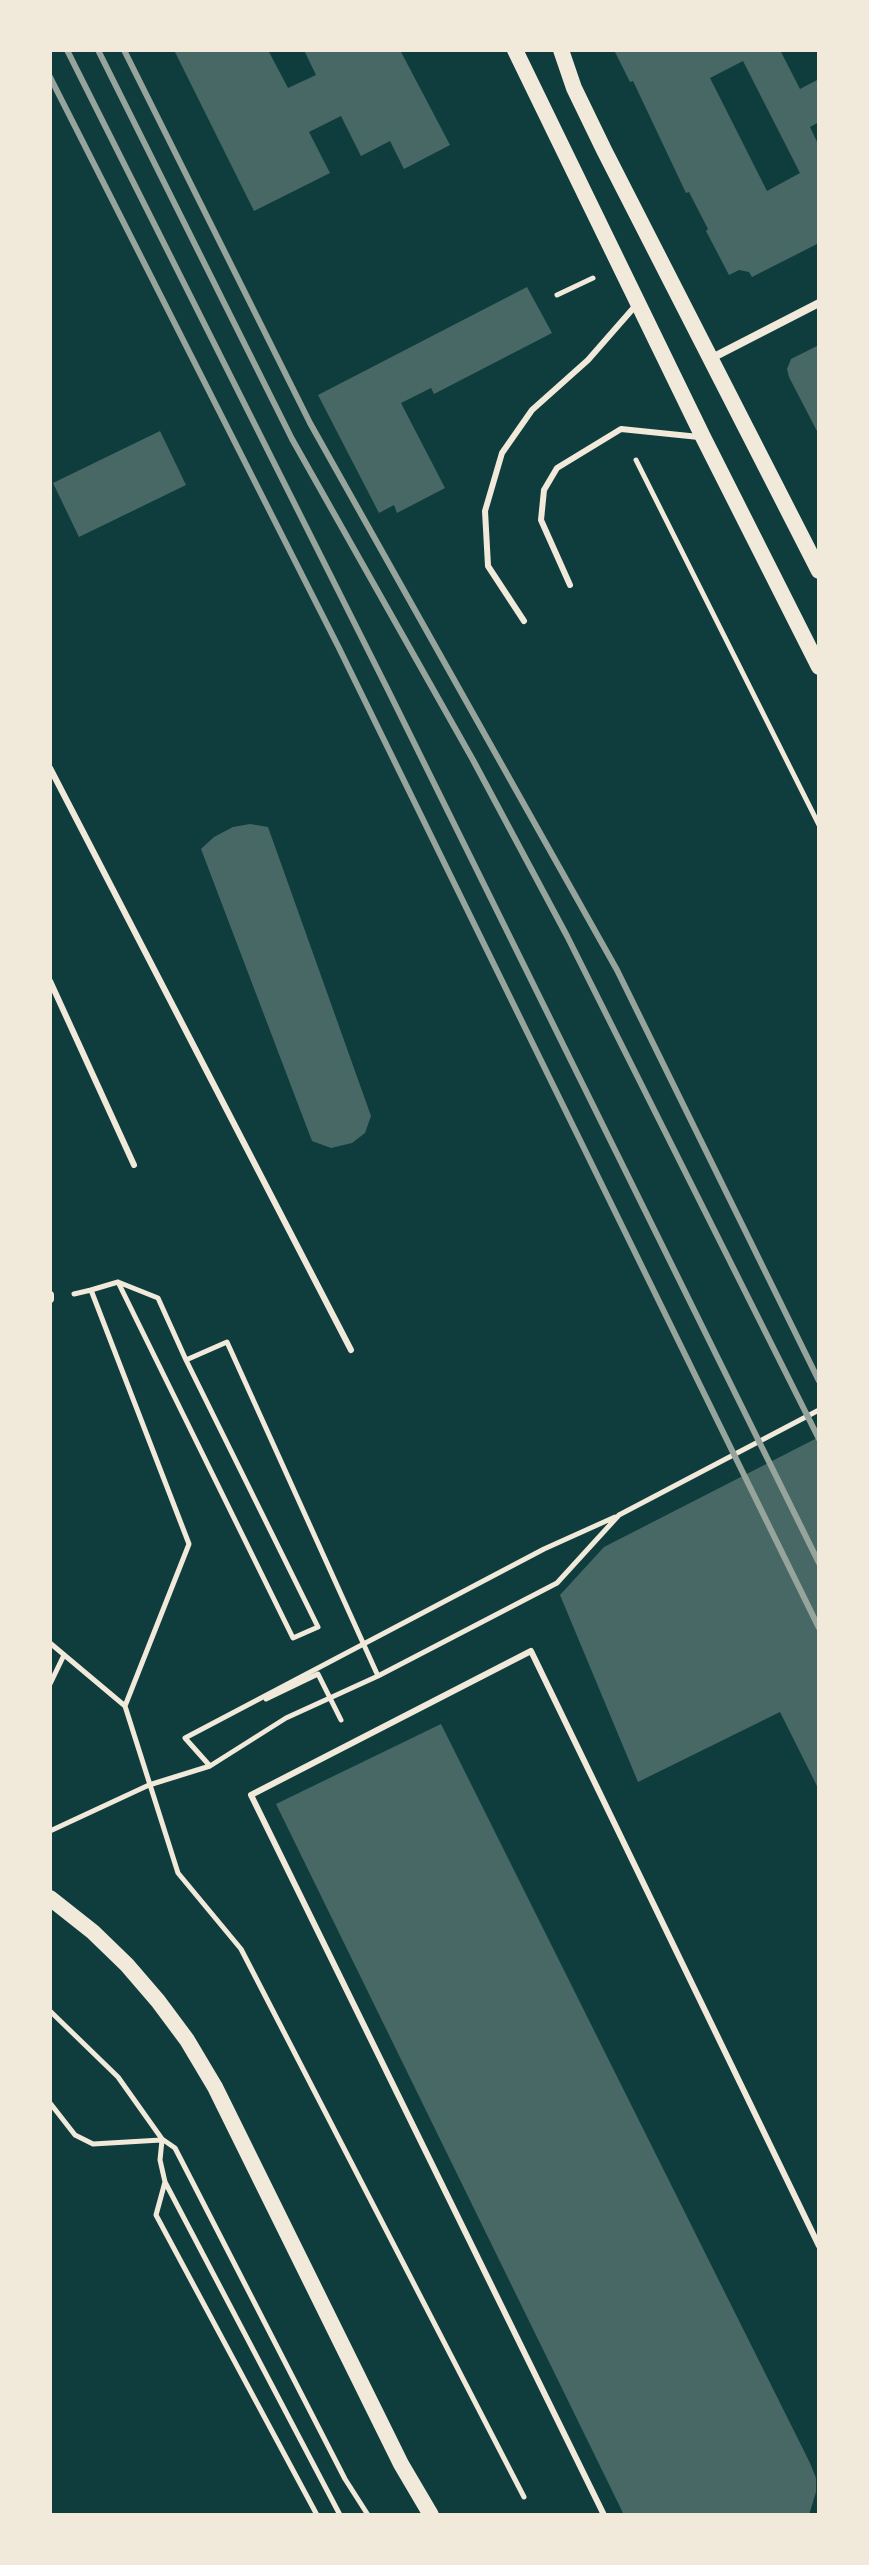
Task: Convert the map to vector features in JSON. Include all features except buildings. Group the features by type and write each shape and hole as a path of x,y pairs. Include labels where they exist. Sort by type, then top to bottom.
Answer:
{"main road":[{"path":"515,50 637,304 819,667"},
{"path":"561,50 574,88 604,150 819,571"},
{"path":"50,1898 93,1932 127,1965 187,2040 215,2087 401,2464 431,2515"}],"street":[{"path":"709,359 819,303"}],"lane":[{"path":"524,621 488,566 485,511 502,453 532,410 588,360 637,304"},
{"path":"570,585 541,520 544,490 557,468 621,429 703,437"},
{"path":"50,768 351,1350"},
{"path":"50,981 134,1165"},
{"path":"604,2515 251,1795 531,1651 819,2246"}],"path":[{"path":"557,295 597,276"},
{"path":"636,460 819,825"},
{"path":"51,1298 118,1282 158,1298 318,1627 293,1638 118,1282"},
{"path":"91,1290 189,1544 125,1706"},
{"path":"186,1360 227,1342 378,1676"},
{"path":"185,1738 544,1549 619,1515 819,1410"},
{"path":"50,1831 149,1785 210,1766 286,1718 378,1676 557,1583 619,1515"},
{"path":"50,1643 125,1706 178,1873 241,1949 524,2497"},
{"path":"50,1684 64,1655"},
{"path":"185,1738 318,1674 343,1725"},
{"path":"185,1738 210,1766"},
{"path":"50,2011 118,2077 162,2139 175,2148 345,2479 368,2515"},
{"path":"50,2103 75,2135 93,2144 162,2139"},
{"path":"162,2139 160,2160 165,2182 325,2492 340,2515"},
{"path":"165,2182 156,2215 317,2515"}],"railway":[{"path":"67,50 389,692 819,1563"},
{"path":"98,50 292,439 473,760 567,936 819,1439"},
{"path":"124,50 310,423 617,970 819,1381"},
{"path":"50,77 338,646 819,1628"}]}
